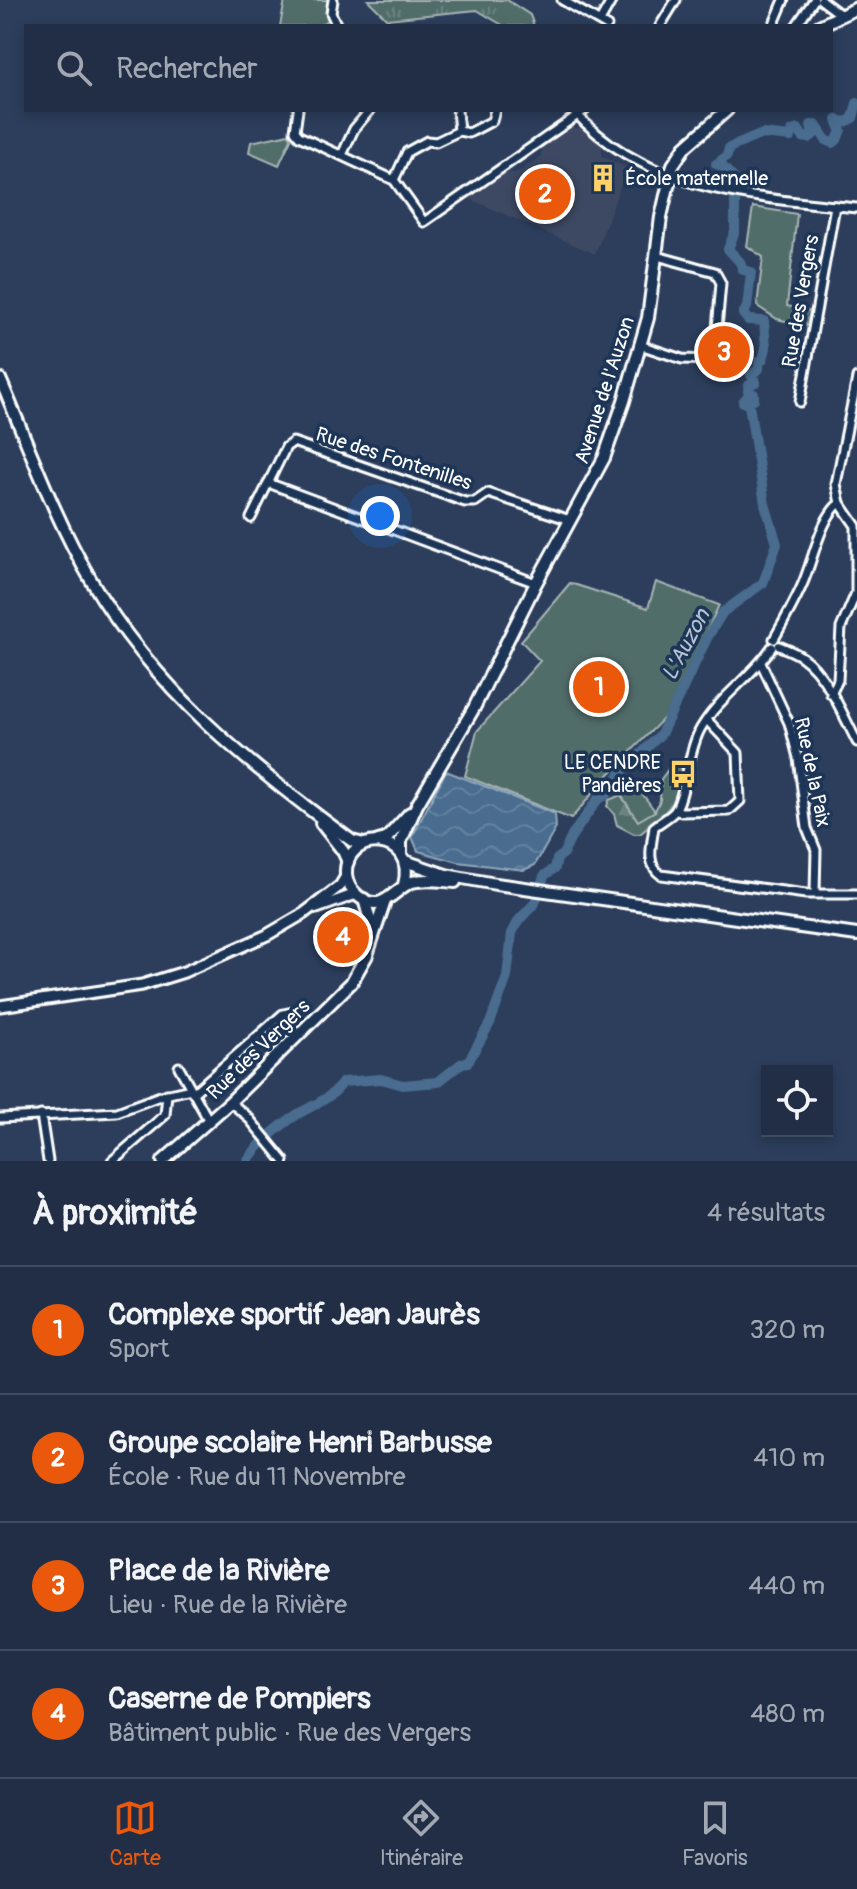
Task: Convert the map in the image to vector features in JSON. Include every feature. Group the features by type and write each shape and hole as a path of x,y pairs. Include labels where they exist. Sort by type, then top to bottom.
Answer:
{"main road":[{"path":"823,24 853,6"},
{"name":"Avenue de l'Auzon","path":"417,805 481,696 536,583 604,458 652,299 669,175 685,147 725,112"},
{"path":"0,379 62,523 90,578 120,626 186,705 252,765 352,841 364,844"},
{"path":"367,955 370,920 346,876 348,862 354,851 364,844 386,839 417,805"},
{"path":"360,897 374,902 385,901 396,895 404,885 407,874 401,841 417,805"},
{"path":"306,807 326,829 348,862"},
{"path":"376,841 391,845 403,858 446,875 857,935"},
{"path":"404,885 427,880 496,884"},
{"name":"Rue des Vergers","path":"163,1161 230,1102 337,998 361,970 385,901"}],"street":[{"path":"333,0 331,13 336,24"},
{"path":"562,0 603,23 612,0"},
{"path":"661,24 676,0"},
{"path":"774,24 784,0"},
{"path":"797,24 814,0"},
{"path":"821,0 841,15"},
{"path":"298,112 295,131 299,136 394,180 424,222 579,112 611,147 694,185 745,196 857,208"},
{"path":"342,155 354,129 368,112"},
{"path":"457,112 459,131"},
{"path":"394,180 407,152 427,141 436,142 459,131 469,133 492,121 494,112"},
{"name":"Rue des Vergers","path":"800,402 835,206"},
{"path":"640,345 682,359 710,360 716,340 719,277 715,272 657,256"},
{"path":"831,694 838,680 841,628 856,593 856,526 840,503 836,484 857,378"},
{"name":"Rue des Fontenilles","path":"268,483 286,447 298,442 465,502 475,502 488,493 570,520"},
{"path":"251,518 268,483 536,583"},
{"path":"840,503 833,508 827,520 775,644 761,663 720,702 694,743 676,810 654,827 651,862 654,870 661,875 746,887 857,894"},
{"path":"775,644 812,665 857,742"},
{"name":"Rue de la Paix","path":"761,663 789,723 798,758 807,828 816,850 815,893"},
{"path":"676,810 729,811 740,801 738,753 707,720"},
{"path":"0,1006 142,985 217,958 303,914 340,886 346,876"},
{"path":"303,914 360,897"},
{"path":"0,1118 122,1111 167,1094 192,1091 283,1014 293,1012"},
{"path":"179,1067 209,1121"},
{"path":"112,1161 165,1115 167,1094"},
{"path":"230,1102 247,1116 284,1161"},
{"path":"41,1115 48,1161"}],"shaded area":[{"path":"567,128 582,128 602,146 602,156 627,168 595,254 468,198 505,172 517,173 541,156 542,145"}],"green space":[{"path":"285,0 328,0 328,20 321,24 280,24"},
{"path":"368,0 507,0 530,15 533,24 501,24 477,10 387,19"},
{"path":"289,134 291,139 279,165 249,152 251,142"},
{"path":"753,207 797,214 787,306 810,311 807,326 777,319 757,306 763,257 747,246"},
{"path":"656,582 719,605 669,713 608,775 571,819 465,776 477,731 540,661 521,641 570,583 648,608"},
{"path":"672,764 680,767 682,778 671,806 640,834 617,825 614,814 607,806 609,800 621,795 638,820 655,811 660,800 661,779"},
{"path":"632,785 637,787 655,811 638,821 621,795"}],"water":[{"path":"446,771 555,814 556,828 535,865 524,870 458,862 418,851 412,837"}],"waterway":[{"name":"L'Auzon","path":"247,1161 277,1130 328,1097 343,1082 381,1079 403,1085 438,1082 462,1063 468,1062 490,1023 507,977 512,933 535,903 544,876 555,868 557,859 598,799 606,795 619,775 661,734 707,638 723,612 763,583 777,544 765,504 749,405 743,402 746,398 754,399 754,394 748,391 749,385 756,382 751,375 759,369 766,348 764,321 748,320 743,314 747,307 751,272 743,270 728,249 735,231 735,180 716,164 727,156 729,148 762,134 791,137 792,131 798,129 803,137 809,138 813,135 811,125 816,125 826,140 833,143 841,130 837,120 846,122 853,118 857,103"}],"place":[{"name":"École maternelle","path":"603,178"},
{"name":"Groupe scolaire Henri Barbusse","path":"545,194"},
{"name":"Place de la Rivière","path":"724,352"},
{"name":"Complexe sportif Jean Jaurès","path":"599,687"},
{"name":"LE CENDRE Pandières","path":"683,774"},
{"name":"Caserne de Pompiers","path":"343,937"}]}
